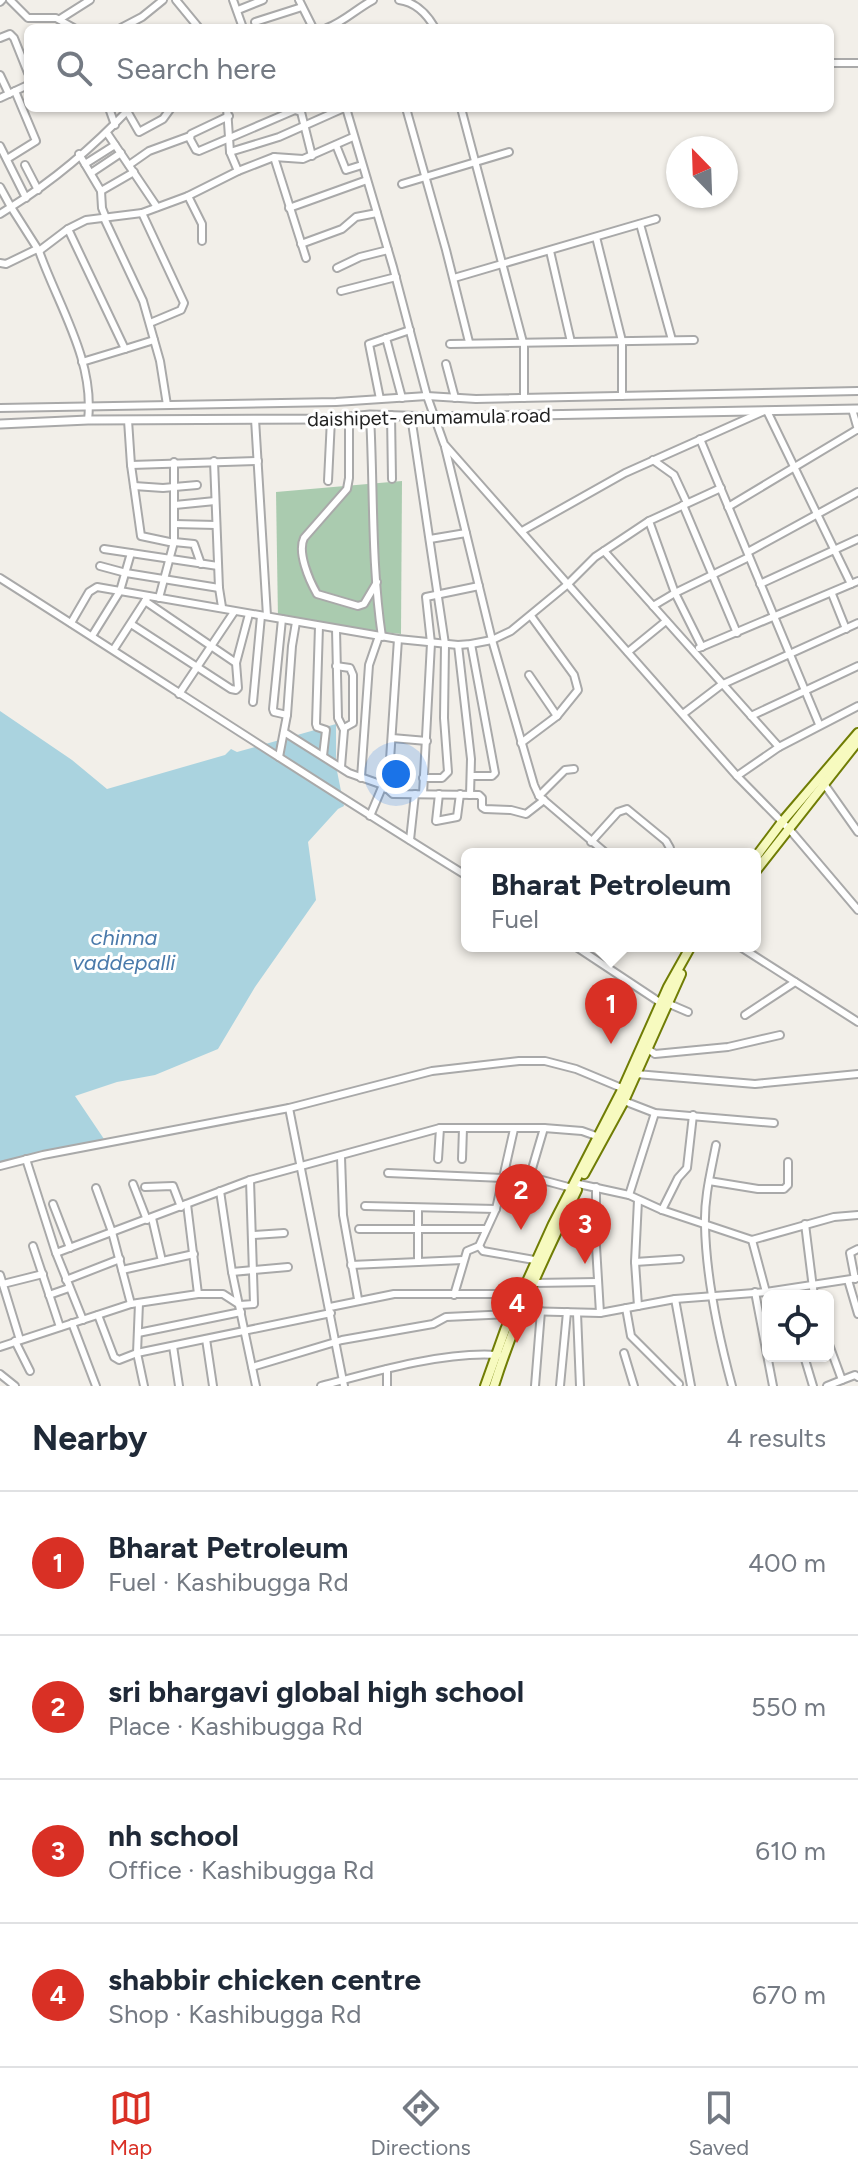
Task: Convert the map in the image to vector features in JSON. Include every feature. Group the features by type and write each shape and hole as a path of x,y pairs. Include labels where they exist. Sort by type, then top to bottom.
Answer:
{"main road":[{"path":"761,865 790,830 858,733"},
{"path":"761,850 782,822 858,741"},
{"path":"485,1386 523,1311 526,1294 575,1185 625,1090 688,952"},
{"path":"664,1003 693,952"},
{"path":"600,1137 624,1101 625,1090"},
{"path":"494,1386 512,1314 534,1283 540,1261"}],"street":[{"path":"10,0 28,18 60,19 68,24"},
{"path":"60,19 90,0"},
{"path":"146,0 150,10"},
{"path":"129,24 163,0"},
{"path":"176,0 196,24"},
{"path":"233,0 242,24"},
{"path":"238,10 263,0"},
{"path":"337,24 373,0"},
{"path":"399,0 420,9"},
{"path":"416,0 432,24"},
{"path":"255,22 300,3 311,24"},
{"path":"0,38 10,34 14,38 24,63"},
{"path":"834,63 858,63"},
{"path":"0,75 36,141 7,159"},
{"path":"0,98 24,87"},
{"path":"110,112 115,125"},
{"path":"0,214 38,190 107,133 126,112"},
{"path":"129,112 139,132 163,119 168,112"},
{"path":"129,165 149,151 190,136 228,112"},
{"path":"228,112 230,152 238,171"},
{"path":"190,136 197,151 290,112"},
{"path":"301,112 312,156"},
{"path":"230,152 279,137 336,112"},
{"path":"346,112 396,277 427,396 444,444 521,743 541,798 599,848"},
{"path":"407,112 469,342"},
{"path":"462,112 523,342 524,398"},
{"path":"107,133 157,207"},
{"path":"0,263 6,264 38,250 86,220 142,213 274,157 296,160 312,156 353,137"},
{"path":"85,164 115,145"},
{"path":"336,145 346,170 362,165"},
{"path":"0,146 26,198"},
{"path":"402,184 509,152"},
{"path":"91,173 121,153"},
{"path":"79,154 101,191 105,218 138,288 150,323 167,405"},
{"path":"274,157 306,258"},
{"path":"25,165 38,190"},
{"path":"101,191 134,172"},
{"path":"289,208 367,180"},
{"path":"0,187 38,250 82,362 90,406 88,420"},
{"path":"188,196 202,224 202,241"},
{"path":"142,213 184,303 181,310 150,323"},
{"path":"301,244 342,229 356,217 377,213"},
{"path":"454,278 656,219"},
{"path":"640,224 672,340"},
{"path":"68,229 125,349"},
{"path":"596,237 622,341 622,396"},
{"path":"337,268 354,259 388,250"},
{"path":"550,251 571,342"},
{"path":"341,291 396,277"},
{"path":"380,399 369,345 410,330"},
{"path":"386,338 402,398"},
{"path":"82,362 154,340"},
{"path":"450,344 694,340"},
{"path":"446,364 455,398"},
{"path":"0,408 427,396 524,398 858,391"},
{"path":"728,507 793,465 858,430 855,409"},
{"name":"daishipet- enumamula road","path":"0,424 88,420 349,419 370,415 434,417 855,409"},
{"path":"522,531 653,460 766,411 854,583 693,652"},
{"path":"361,778 369,665 380,636 372,531 374,491 370,415"},
{"path":"391,415 392,479"},
{"path":"411,416 445,644 444,718 448,772 442,778 423,778"},
{"path":"253,702 264,616 255,419"},
{"path":"328,481 331,419"},
{"path":"349,419 347,489 304,538 301,546 317,594 358,606 364,604 377,582"},
{"path":"128,420 141,536 195,545 201,564"},
{"path":"700,439 819,724"},
{"path":"444,444 858,910"},
{"path":"653,460 674,475 737,633"},
{"path":"214,461 222,607"},
{"path":"131,465 258,461"},
{"path":"159,598 174,542 174,462"},
{"path":"134,486 197,485"},
{"path":"146,599 222,607 234,612 431,643 458,645 492,640 531,616 604,551 649,521 721,488"},
{"path":"653,606 858,492"},
{"path":"175,505 215,501"},
{"path":"649,521 675,593 702,647"},
{"path":"174,524 216,525"},
{"path":"430,539 466,533"},
{"path":"760,584 858,539"},
{"path":"104,549 218,566"},
{"path":"604,551 779,747"},
{"path":"92,636 120,591 131,553"},
{"path":"100,566 219,588"},
{"path":"0,578 461,872"},
{"path":"410,840 427,741 431,643 426,599 428,595 479,586"},
{"path":"71,623 93,588 120,591 146,599 236,663"},
{"path":"832,594 846,629"},
{"path":"114,649 146,599"},
{"path":"179,694 234,612"},
{"path":"131,624 236,690 236,663 249,614"},
{"path":"521,743 557,716 576,695 578,685 531,616"},
{"path":"282,619 273,709 275,713 287,715"},
{"path":"628,652 666,621"},
{"path":"279,757 287,715 296,622"},
{"path":"683,714 721,685 858,623"},
{"path":"319,626 316,724 326,730 323,756"},
{"path":"336,629 338,718 344,728 341,767"},
{"path":"370,816 385,787 392,738 398,639"},
{"path":"471,644 495,773 492,776 472,776"},
{"path":"458,645 472,776 470,795"},
{"path":"336,666 350,668 353,672 353,723 344,728"},
{"path":"751,716 858,666"},
{"path":"529,675 557,716"},
{"path":"737,776 779,747 858,706"},
{"path":"284,732 393,794 480,796 485,809 526,814 565,770 574,769"},
{"path":"392,738 427,741"},
{"path":"822,781 858,832"},
{"path":"439,794 435,818 438,822 457,817 460,794"},
{"path":"591,842 618,812 627,809 670,845 669,848"},
{"path":"584,952 664,1003 688,1012"},
{"path":"748,952 858,1022"},
{"path":"745,1015 795,982"},
{"path":"645,1047 655,1054 713,1048 780,1035"},
{"path":"0,1166 289,1108 432,1071 519,1061 561,1064 625,1090"},
{"path":"632,1073 755,1084 858,1074"},
{"path":"624,1101 655,1113 774,1123"},
{"path":"289,1108 344,1383"},
{"path":"629,1195 655,1113"},
{"path":"662,1210 678,1178 687,1168 693,1115"},
{"path":"56,1253 250,1180 440,1128 544,1128 582,1131 600,1137"},
{"path":"438,1159 440,1128"},
{"path":"462,1159 463,1128"},
{"path":"529,1179 544,1128"},
{"path":"479,1246 496,1209 514,1129"},
{"path":"716,1145 705,1224 712,1298 732,1386"},
{"path":"341,1157 343,1215 358,1299"},
{"path":"26,1159 56,1253 83,1320"},
{"path":"709,1181 758,1189 784,1189 788,1185 788,1162"},
{"path":"388,1173 504,1174 596,1187 629,1195 662,1210 752,1240 805,1224 858,1215"},
{"path":"138,1333 241,1309 256,1301 250,1180"},
{"path":"133,1184 150,1219 162,1261"},
{"path":"145,1187 173,1186 184,1206 198,1294"},
{"path":"596,1187 600,1313"},
{"path":"96,1188 112,1232 131,1304"},
{"path":"220,1191 232,1272 256,1386"},
{"path":"638,1200 635,1262 638,1306"},
{"path":"53,1204 70,1248"},
{"path":"365,1206 496,1209"},
{"path":"418,1208 418,1262"},
{"path":"805,1224 812,1290"},
{"path":"359,1229 486,1229"},
{"path":"253,1235 284,1233"},
{"path":"752,1240 765,1290"},
{"path":"33,1246 60,1327"},
{"path":"479,1246 483,1251 540,1261"},
{"path":"454,1295 463,1260 469,1249 479,1246"},
{"path":"858,1249 850,1253 858,1311"},
{"path":"122,1270 194,1254"},
{"path":"66,1280 120,1259"},
{"path":"635,1262 680,1259"},
{"path":"351,1265 463,1260"},
{"path":"232,1272 288,1267"},
{"path":"3,1284 43,1274"},
{"path":"0,1275 17,1340 30,1371"},
{"path":"790,1290 810,1284 854,1279"},
{"path":"534,1283 598,1282"},
{"path":"49,1295 69,1288"},
{"path":"755,1292 773,1386"},
{"path":"252,1367 335,1342 433,1324 446,1317 523,1311 600,1313 675,1299 762,1292"},
{"path":"0,1347 131,1304 198,1294 223,1294 241,1309"},
{"path":"98,1315 115,1359 244,1332 330,1310 358,1299 394,1294 526,1294"},
{"path":"626,1308 633,1339 676,1385 691,1383 675,1299"},
{"path":"139,1303 137,1353 144,1386"},
{"path":"535,1386 541,1311"},
{"path":"560,1386 567,1312"},
{"path":"577,1313 580,1386"},
{"path":"72,1323 96,1386"},
{"path":"206,1339 213,1386"},
{"path":"173,1346 179,1386"},
{"path":"624,1353 634,1386"},
{"path":"321,1386 442,1359 500,1356"},
{"path":"834,1358 842,1380"},
{"path":"806,1362 813,1386"},
{"path":"387,1369 387,1386"},
{"path":"0,1374 15,1386"},
{"path":"827,1386 855,1375 858,1377"}],"green space":[{"path":"402,481 401,634 278,620 276,492"}],"water":[{"name":"chinna vaddepalli","path":"0,711 72,760 107,789 225,755 231,749 237,752 336,724 336,766 344,806 308,842 316,900 255,987 218,1049 155,1075 117,1082 75,1096 104,1139 0,1165"}],"place":[{"name":"Bharat Petroleum","path":"611,1044"},
{"name":"sri bhargavi global high school","path":"521,1230"},
{"name":"nh school","path":"585,1264"},
{"name":"shabbir chicken centre","path":"517,1343"}]}
